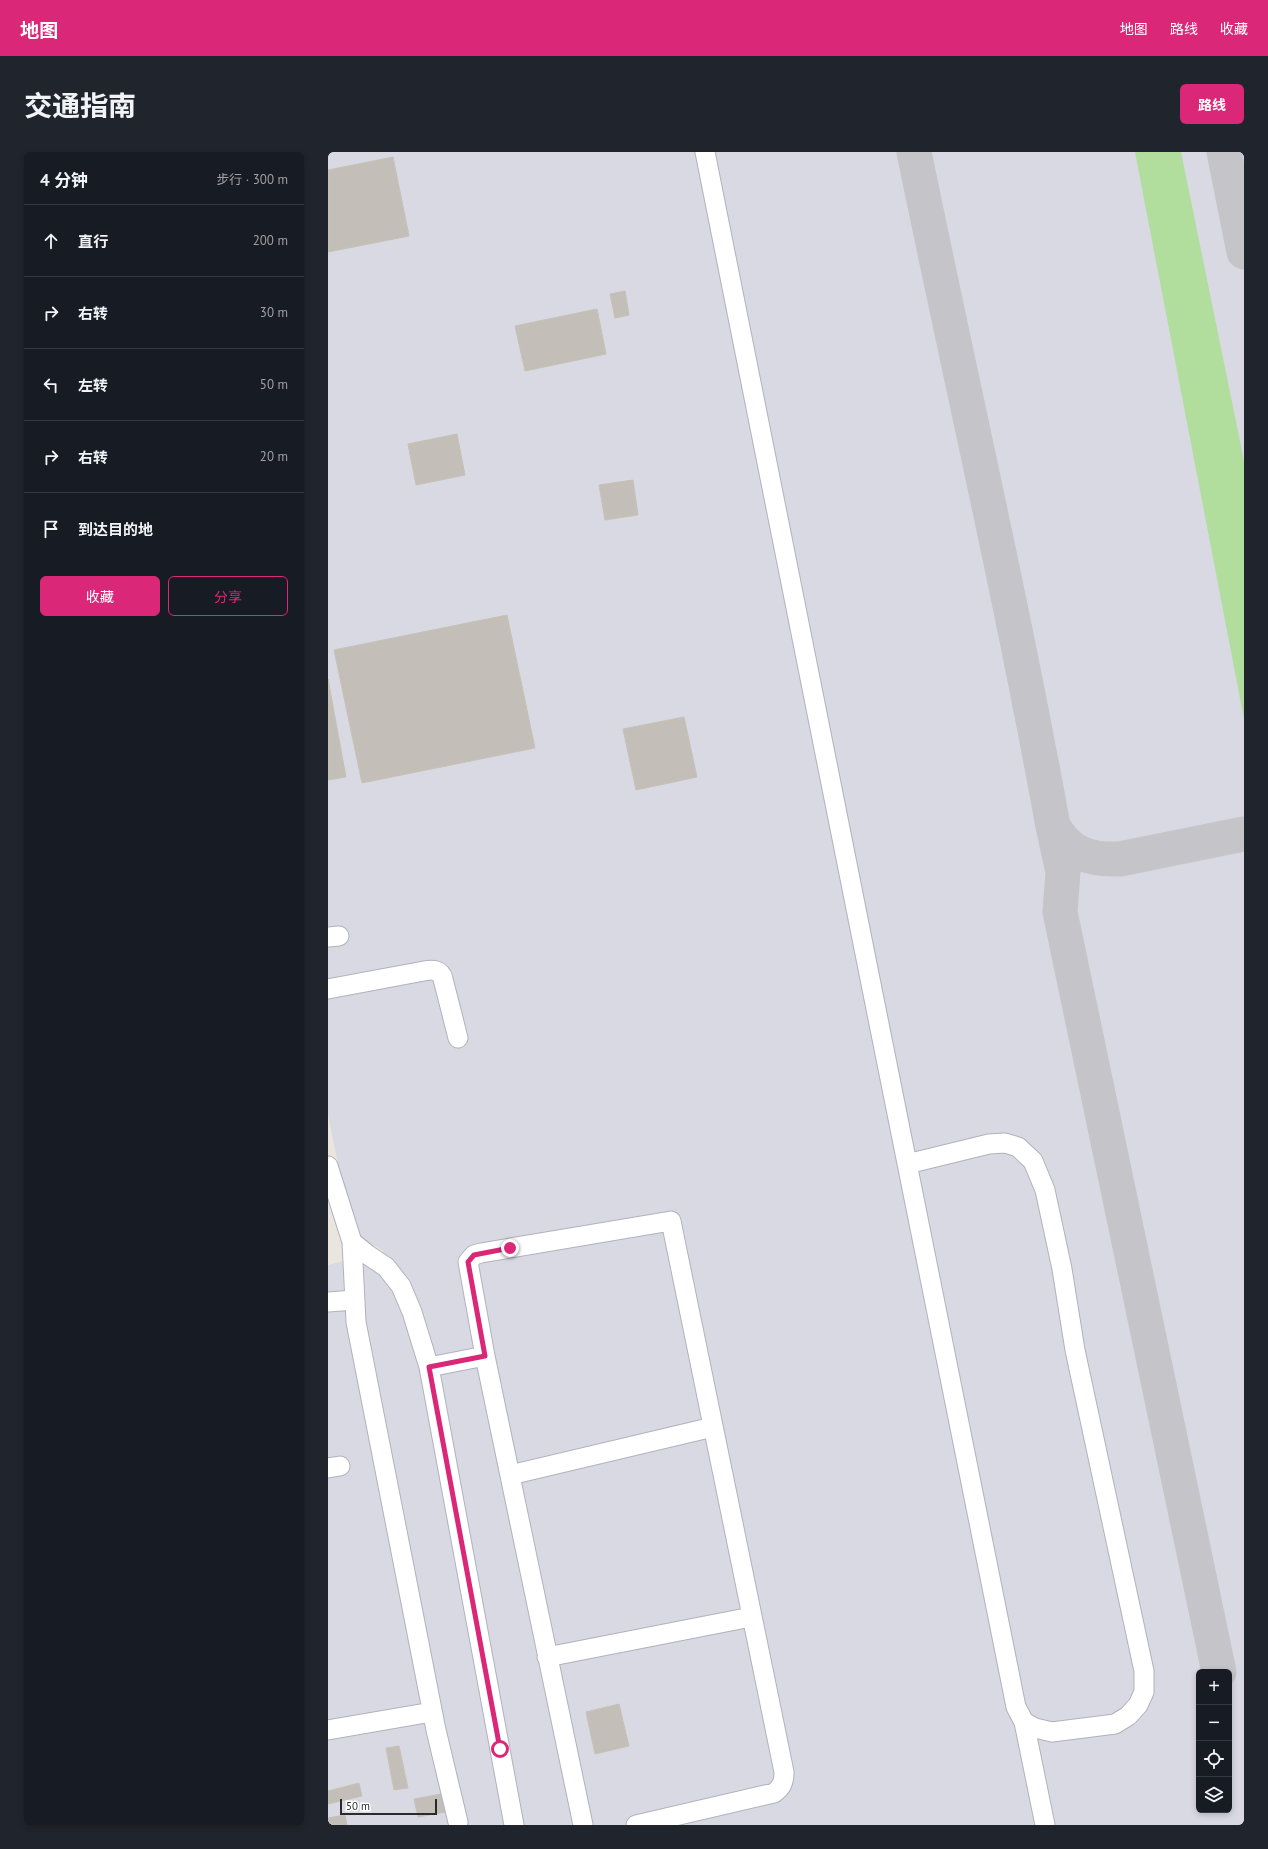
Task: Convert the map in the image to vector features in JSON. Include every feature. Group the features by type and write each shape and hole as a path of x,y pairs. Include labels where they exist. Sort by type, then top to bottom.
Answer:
{"lane":[{"path":"705,152 1016,1707 1024,1722 1045,1825"},
{"path":"328,989 424,971 438,971 442,975 458,1038"},
{"path":"907,1164 989,1144 1005,1143 1018,1147 1033,1161 1045,1190 1062,1269 1075,1350 1144,1671 1144,1692 1138,1705 1128,1716 1115,1724 1052,1732 1035,1728 1024,1722"},
{"path":"328,1166 352,1242 356,1322 432,1712 458,1822"},
{"path":"583,1825 547,1658 485,1356 468,1265 470,1257 474,1255 671,1221 784,1772 784,1781 781,1789 774,1793 636,1825"},
{"path":"352,1242 386,1267 401,1286 412,1312 429,1367 514,1825"},
{"path":"328,1302 354,1300"},
{"path":"429,1367 485,1356"},
{"path":"510,1475 713,1427"},
{"path":"547,1658 751,1617"},
{"path":"328,1730 432,1712"}],"shaded area":[{"path":"328,152 1244,152 1244,1825 328,1825 328,1265 384,1251 358,1236 349,1218 328,1115"}],"green space":[{"path":"1135,152 1181,152 1244,461 1244,719"}],"building":[{"path":"393,157 409,236 328,252 328,170"},
{"path":"625,291 629,315 615,318 610,294"},
{"path":"597,309 606,354 525,371 515,326"},
{"path":"457,434 465,475 416,485 408,444"},
{"path":"633,480 638,515 605,520 599,485"},
{"path":"507,615 535,748 362,783 334,650"},
{"path":"328,679 346,777 328,780"},
{"path":"684,717 697,777 636,790 623,729"},
{"path":"619,1704 629,1746 595,1754 586,1712"},
{"path":"399,1746 408,1788 394,1790 386,1748"},
{"path":"359,1783 362,1796 328,1804 328,1791"},
{"path":"441,1794 445,1812 418,1817 414,1799"},
{"path":"345,1815 347,1825 328,1825 328,1818"}],"taxiway":[{"path":"914,152 1003,573 1063,872 1060,912 1218,1669"},
{"path":"1224,152 1244,252"},
{"path":"1053,826 1059,835 1073,849 1089,856 1109,859 1120,859 1244,834"}],"route":[{"path":"500,1749 429,1367 485,1356 468,1262 470,1257 474,1255 510,1248"}]}
